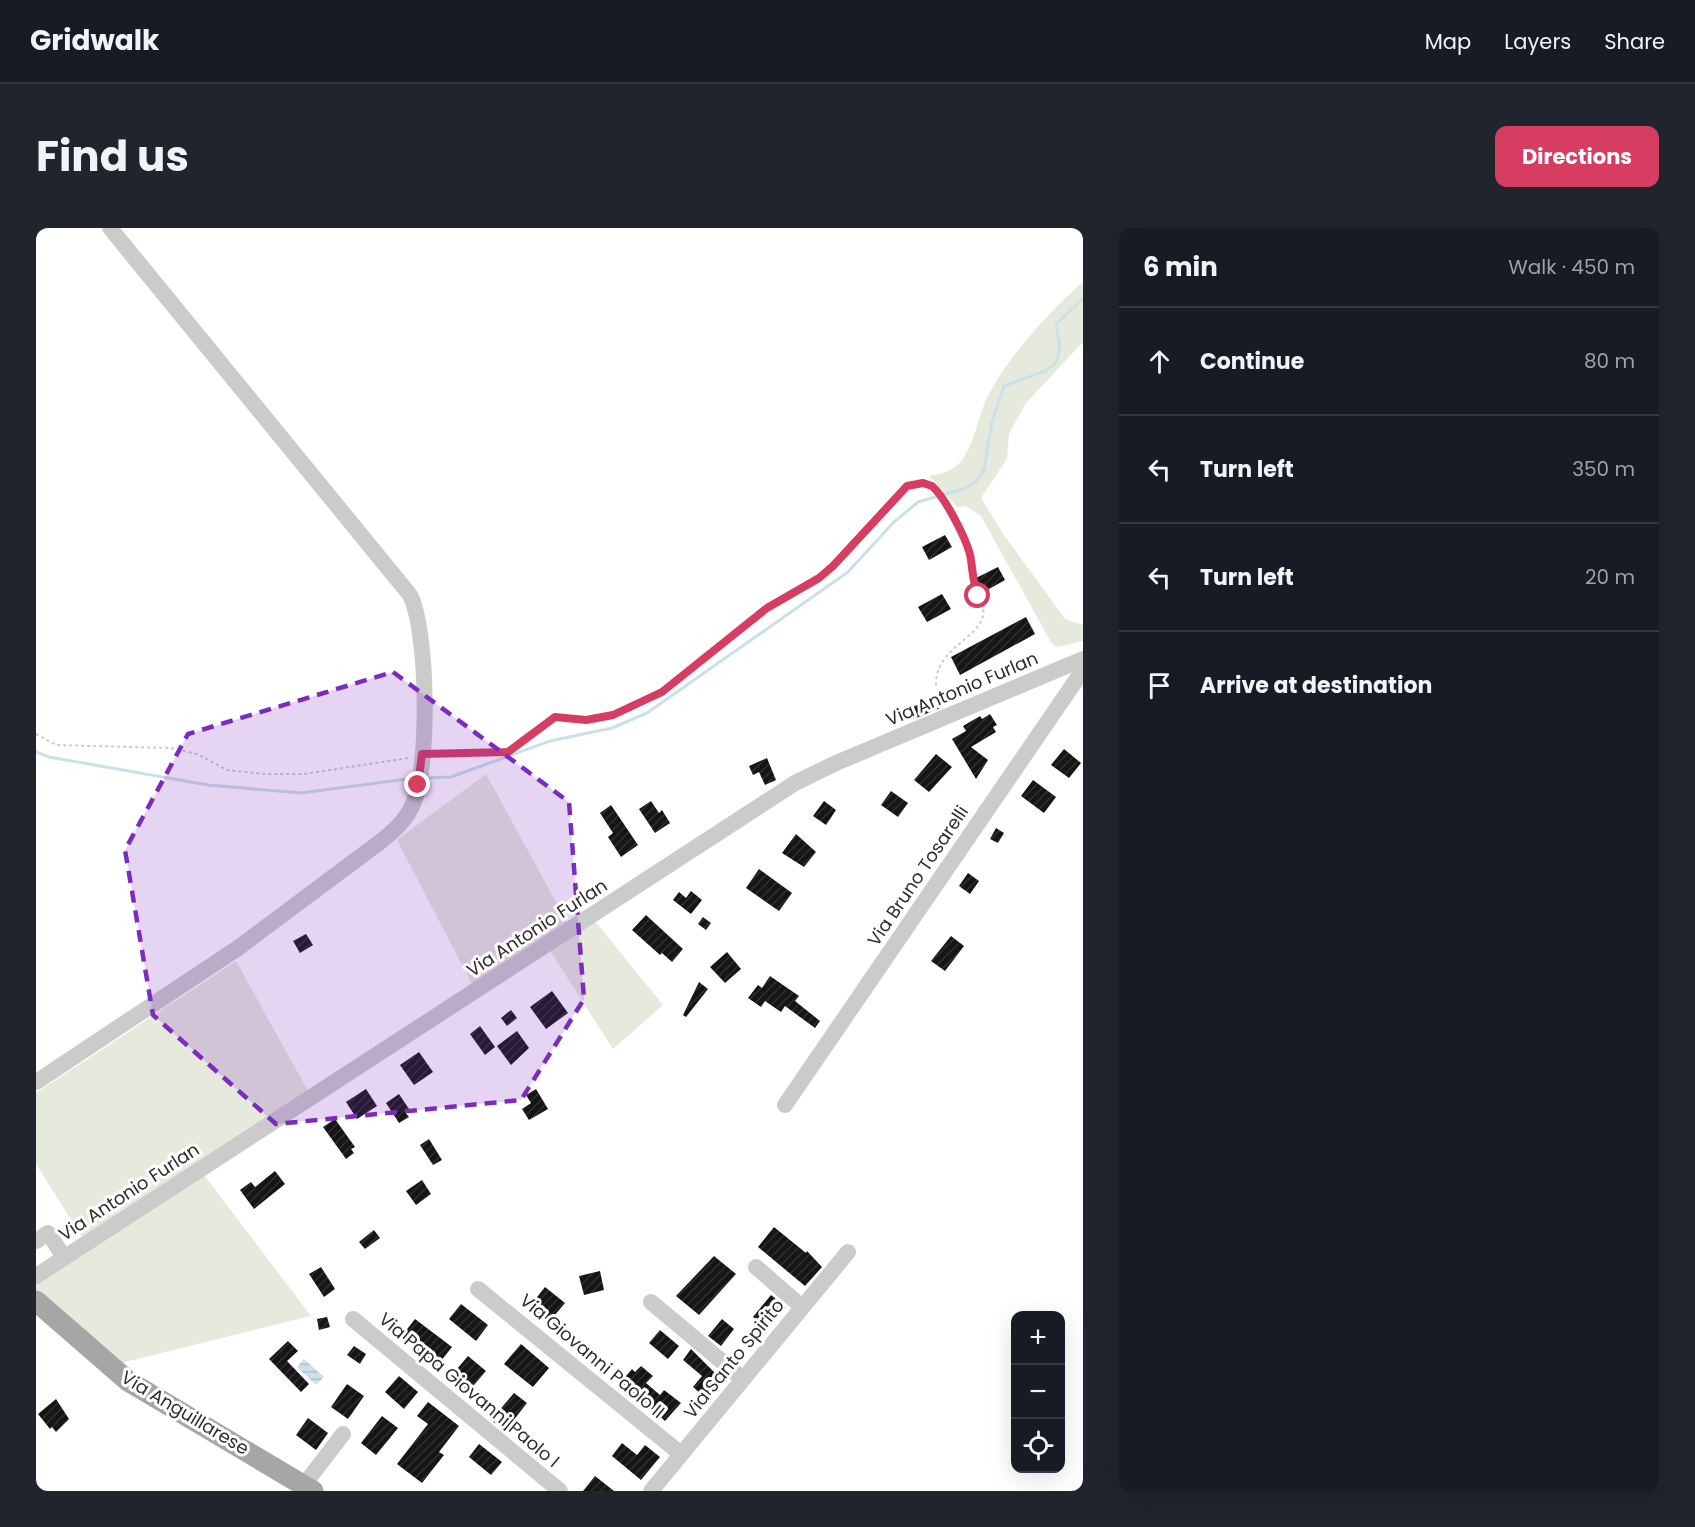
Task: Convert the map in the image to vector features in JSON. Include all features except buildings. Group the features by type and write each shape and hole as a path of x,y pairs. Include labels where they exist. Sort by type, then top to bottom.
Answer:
{"main road":[{"name":"Via Anguillarese","path":"36,1301 128,1381 297,1488"}],"street":[{"path":"36,1082 238,948 380,842 406,816 414,802 422,761 422,639 416,606 410,595 110,228"},
{"name":"Via Antonio Furlan","path":"36,1276 795,783 836,763 1083,659"},
{"name":"Via Bruno Tosarelli","path":"785,1105 1083,670"},
{"path":"36,1241 48,1233 64,1257"},
{"name":"Via Santo Spirito","path":"651,1491 848,1252"},
{"path":"756,1267 802,1307"},
{"name":"Via Giovanni Paolo II","path":"478,1289 681,1454"},
{"path":"651,1302 743,1379"},
{"name":"Via Papa Giovanni Paolo I","path":"352,1319 560,1491"},
{"path":"297,1488 343,1434"}],"path":[{"path":"36,734 56,745 171,748 197,754 227,770 266,774 304,774 508,752 555,717 586,720 613,715 662,692 767,608 819,578 857,542 901,491 914,483 932,486 947,502 972,559 972,581 983,610 980,622 944,659 935,678 936,687"}],"highlighted area":[{"path":"393,672 569,802 584,999 521,1100 276,1124 153,1015 125,850 188,734"}],"shaded area":[{"path":"1083,282 1083,342 1026,403 1009,434 1007,459 981,498 1004,535 1065,619 1083,625 1083,641 1058,647 1052,644 981,516 966,506 957,507 929,476 943,473 959,464 973,439 986,400 1016,352 1043,321"},
{"path":"486,774 567,922 472,984 397,840"},
{"path":"594,920 663,1005 613,1049 549,949"},
{"path":"236,961 308,1091 82,1237 36,1164 36,1093"},
{"path":"204,1175 311,1316 117,1364 36,1292 36,1283"}],"water":[{"path":"304,1359 324,1377 316,1385 297,1367"}],"waterway":[{"path":"425,778 451,777 550,741 612,728 647,713 848,572 893,523 918,502 966,488 976,481 984,470 992,422 1004,386 1045,371 1056,363 1060,347 1056,324 1083,299"},
{"path":"36,752 49,757 208,785 301,793 415,778"}],"route":[{"path":"418,785 422,754 508,752 545,722 555,717 586,720 613,715 662,692 767,608 819,578 857,542 901,491 914,483 932,486 947,502 972,559 972,581 978,596"}]}
